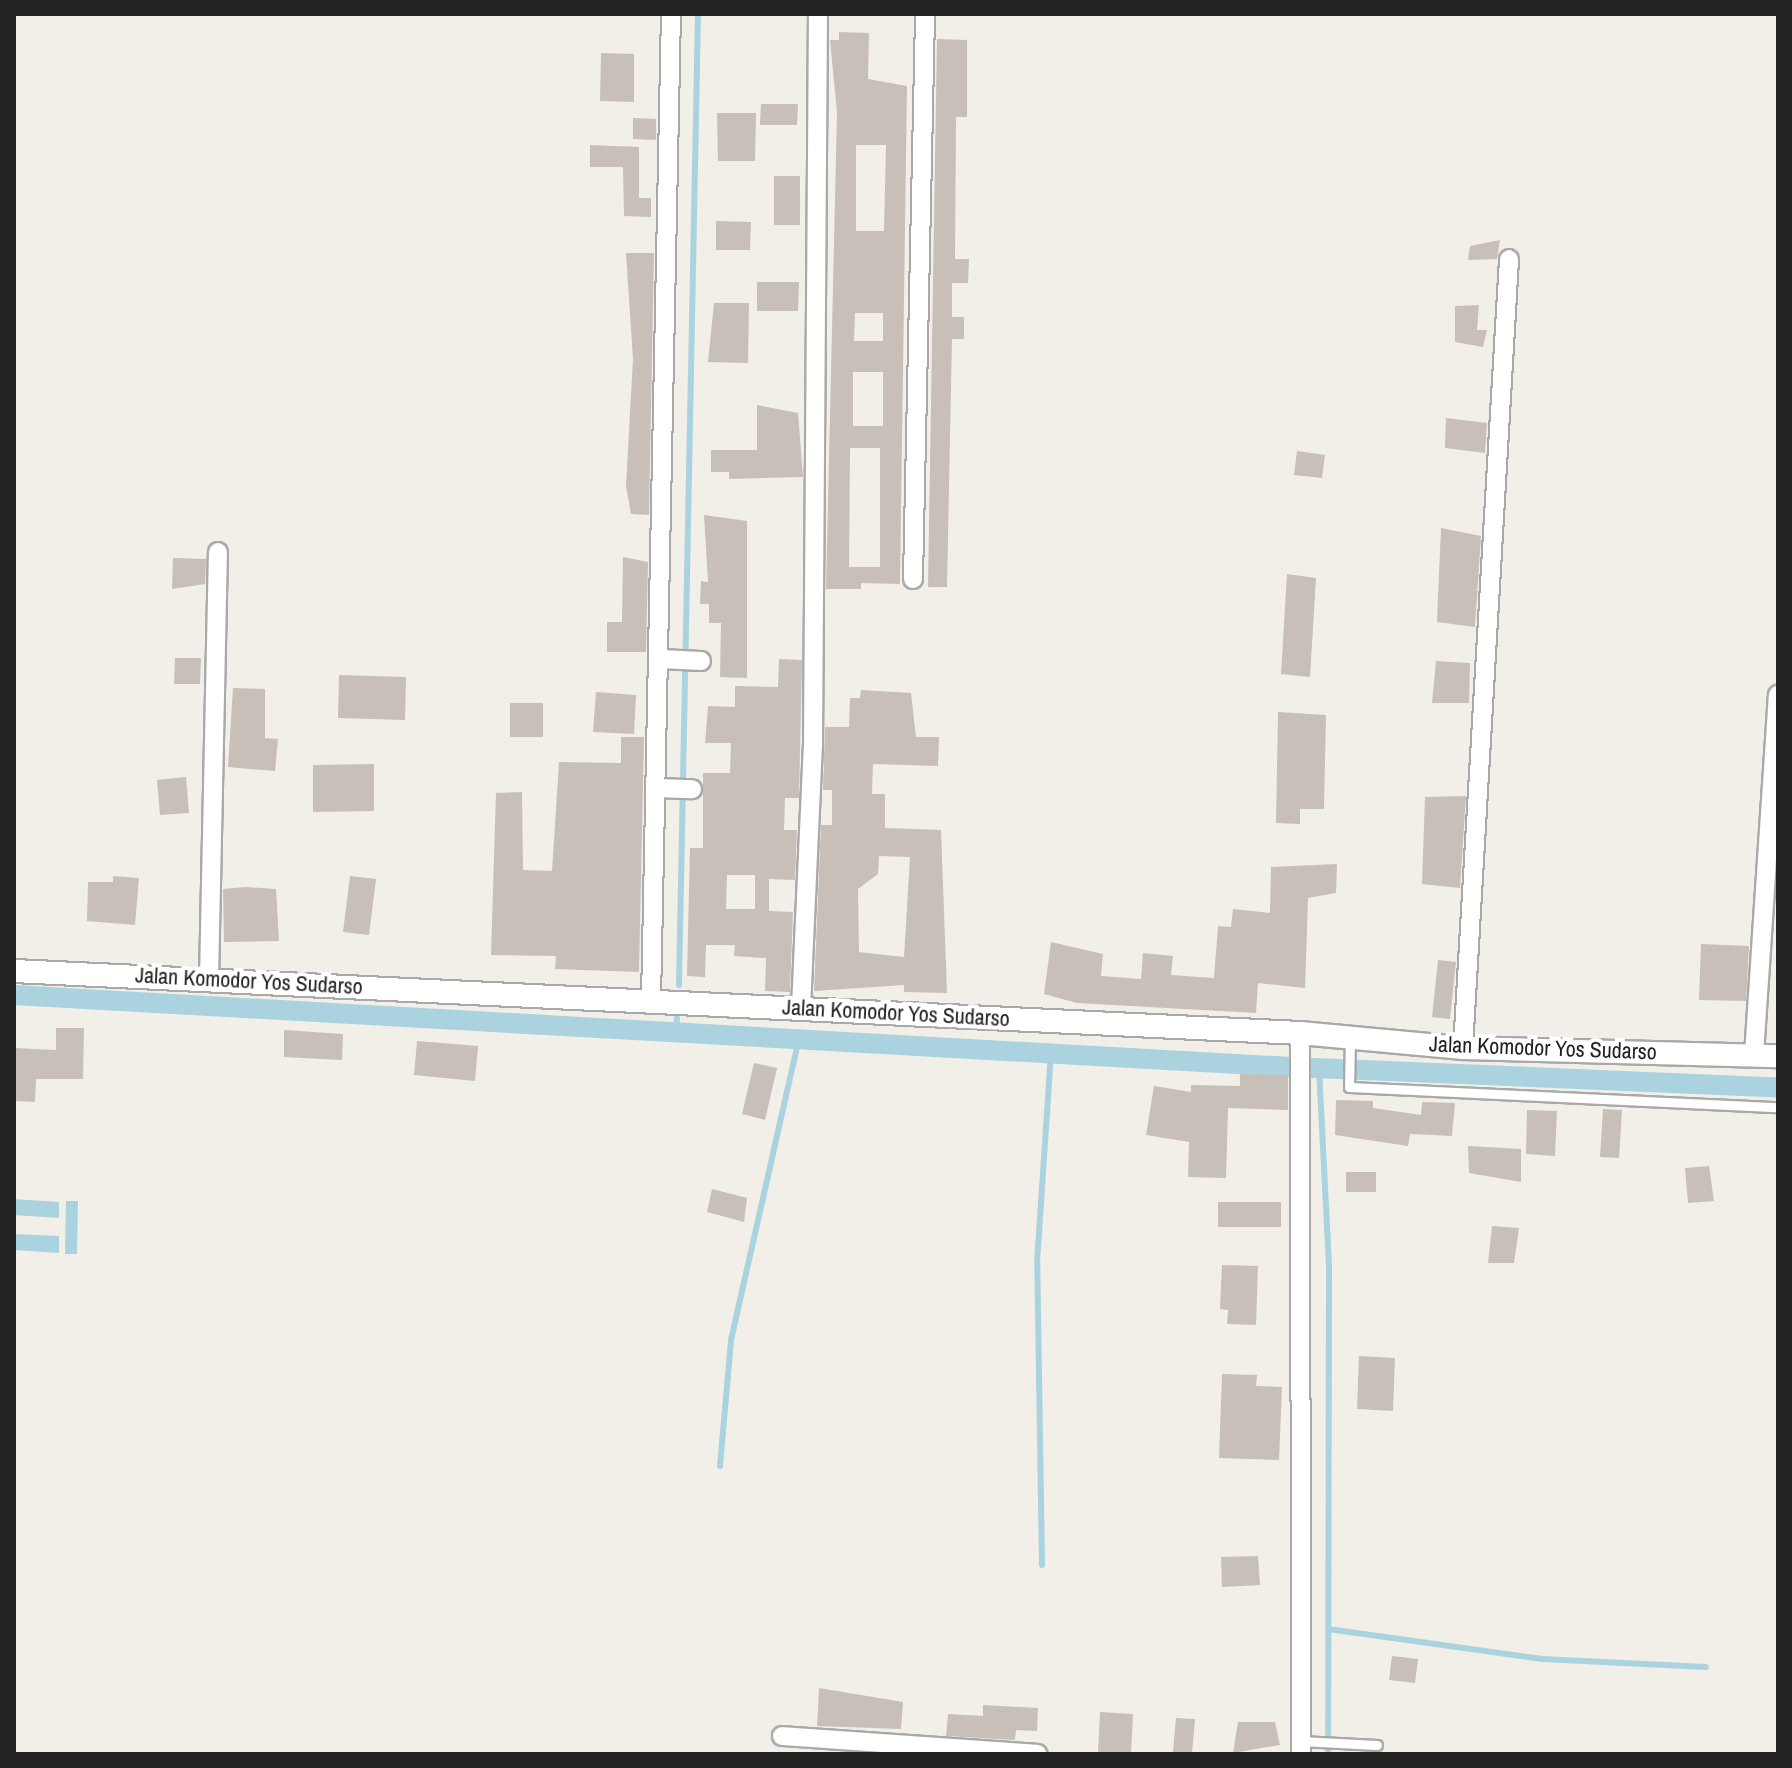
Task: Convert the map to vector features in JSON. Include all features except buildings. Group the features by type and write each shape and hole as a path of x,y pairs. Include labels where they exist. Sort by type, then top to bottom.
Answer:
{"street":[{"path":"651,1000 668,660 671,14"},
{"path":"801,1008 813,744 818,14"},
{"path":"913,579 925,14"},
{"path":"1463,1048 1509,259"},
{"path":"209,979 218,552"},
{"path":"668,660 701,661"},
{"path":"1754,1055 1778,695"},
{"path":"664,788 692,789"},
{"name":"Jalan Komodor Yos Sudarso","path":"14,971 801,1008 1349,1045 1778,1056"},
{"path":"1301,1040 1305,1745"},
{"path":"782,1736 1037,1754"}],"lane":[{"path":"1349,1045 1349,1087 1778,1107"},
{"path":"1305,1745 1377,1745"}],"water":[{"path":"14,1199 59,1202 59,1218 14,1215"},
{"path":"66,1201 78,1201 77,1254 65,1254"},
{"path":"14,1234 59,1236 59,1253 14,1250"}],"waterway":[{"path":"679,985 698,14"},
{"path":"14,995 1291,1067 1778,1087"},
{"path":"676,1032 677,1018"},
{"path":"720,1466 731,1340 799,1039"},
{"path":"1042,1565 1037,1263 1051,1054"},
{"path":"1319,1068 1329,1267 1328,1754"},
{"path":"1328,1629 1542,1659 1706,1667"}]}
